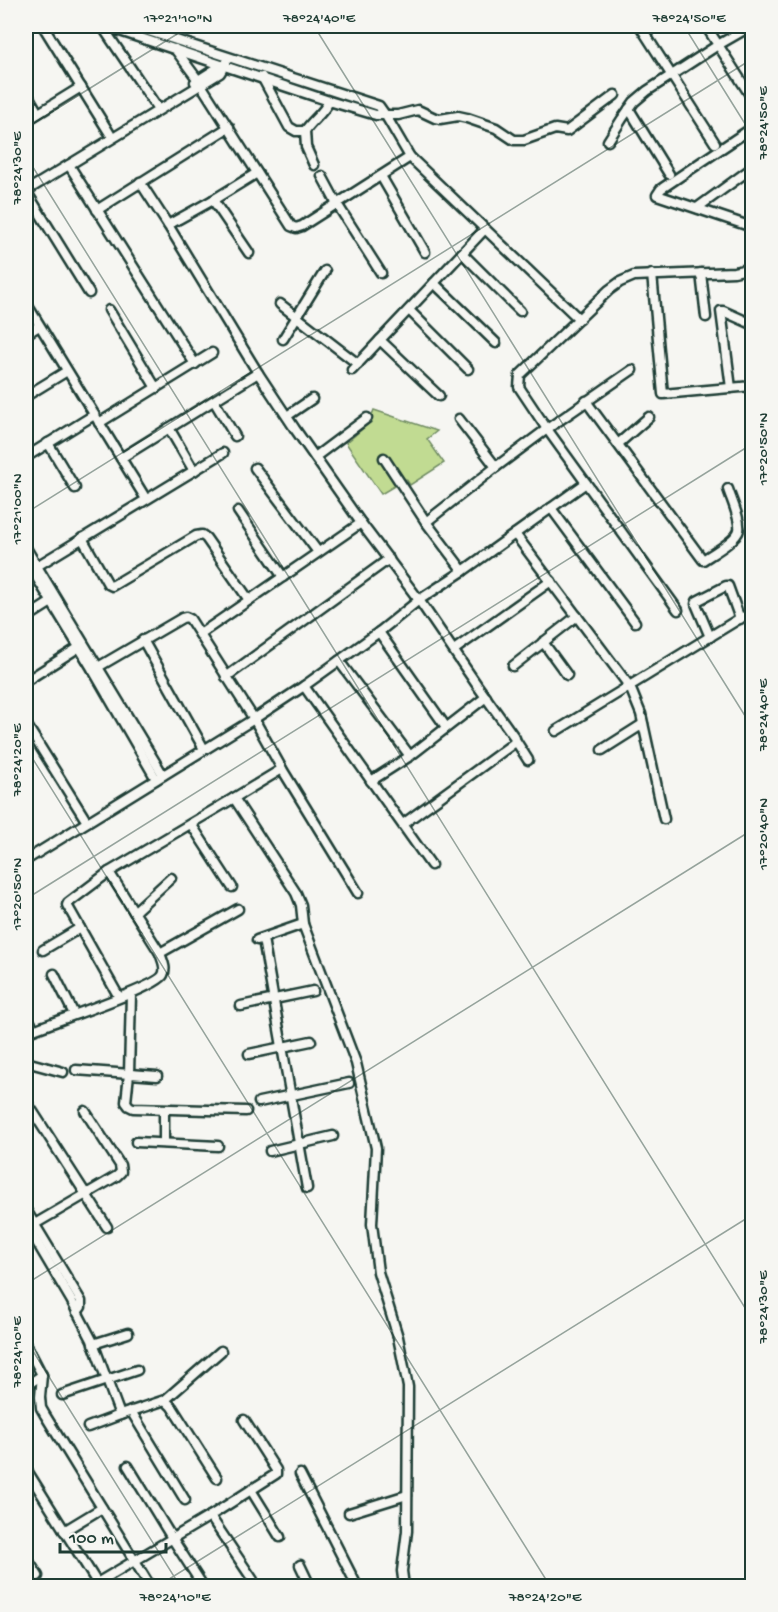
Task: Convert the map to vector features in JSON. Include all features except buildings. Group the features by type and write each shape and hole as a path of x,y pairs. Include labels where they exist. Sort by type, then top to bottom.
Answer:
{"street":[{"path":"43,26 110,134"},
{"path":"103,26 225,64 379,106 410,157 579,319"},
{"path":"103,26 156,106"},
{"path":"133,26 225,64 329,101 376,115 398,115 418,110 440,119 458,116 495,128 509,138 518,141 555,129 567,131 615,95"},
{"path":"640,26 715,143"},
{"path":"706,26 753,98"},
{"path":"608,141 634,102 647,91 752,26"},
{"path":"175,49 229,127 291,226 296,228 302,226 410,157"},
{"path":"89,293 26,191 225,64"},
{"path":"262,77 289,127 296,131 305,131"},
{"path":"26,185 199,82"},
{"path":"26,121 81,87"},
{"path":"26,92 38,113"},
{"path":"314,165 306,147 305,131 325,110 329,101"},
{"path":"629,110 669,174"},
{"path":"97,210 229,127"},
{"path":"753,128 661,189 657,195 753,227"},
{"path":"69,165 195,364"},
{"path":"697,208 753,168"},
{"path":"168,225 257,173"},
{"path":"322,176 336,204 381,273"},
{"path":"381,176 425,252"},
{"path":"140,182 286,416 361,523 419,600 528,760"},
{"path":"213,200 249,253"},
{"path":"280,304 355,367 486,229"},
{"path":"462,253 520,311"},
{"path":"678,610 547,429 519,387 518,381 520,375 620,282 634,276 652,274 734,272 753,268"},
{"path":"283,339 325,271"},
{"path":"701,273 706,317"},
{"path":"652,274 663,394 753,386"},
{"path":"434,283 496,343"},
{"path":"26,303 146,499"},
{"path":"109,310 156,387"},
{"path":"409,310 468,369"},
{"path":"731,388 721,311 753,324"},
{"path":"26,334 39,326"},
{"path":"380,340 439,396"},
{"path":"26,457 48,443 156,387 212,353"},
{"path":"426,522 547,429 632,370"},
{"path":"26,396 67,371"},
{"path":"121,458 258,373"},
{"path":"286,416 312,399"},
{"path":"214,401 235,436"},
{"path":"586,401 704,560 736,537 739,530 739,522 728,489"},
{"path":"618,444 649,417"},
{"path":"315,457 367,418"},
{"path":"459,419 496,467"},
{"path":"169,428 194,471"},
{"path":"48,443 75,488"},
{"path":"37,566 223,453"},
{"path":"384,458 426,522 463,571"},
{"path":"255,468 318,552"},
{"path":"26,858 304,686 419,600 586,483"},
{"path":"551,508 635,622"},
{"path":"238,511 283,577"},
{"path":"200,634 361,523"},
{"path":"515,534 630,687 639,707 664,819"},
{"path":"82,538 108,584 112,586 196,536 202,535 249,600"},
{"path":"26,548 54,600"},
{"path":"226,677 389,559"},
{"path":"26,560 54,600 159,777"},
{"path":"454,650 550,581"},
{"path":"714,632 696,604 726,586 728,586 734,620"},
{"path":"26,618 54,600"},
{"path":"556,731 630,687 734,620 753,614"},
{"path":"513,666 577,616"},
{"path":"95,669 182,618 190,619 254,719 358,893"},
{"path":"379,632 446,727"},
{"path":"143,640 204,749"},
{"path":"543,642 567,675"},
{"path":"26,681 82,646"},
{"path":"339,661 410,756"},
{"path":"304,686 431,865"},
{"path":"371,782 410,756 486,698"},
{"path":"26,724 87,822"},
{"path":"602,750 643,724"},
{"path":"403,824 516,741"},
{"path":"119,997 67,905 68,903 109,872 282,769"},
{"path":"234,798 296,892 301,905 303,924 356,1063 376,1148 372,1224 378,1272 398,1337 408,1388 407,1531 402,1571 404,1587"},
{"path":"190,824 232,887"},
{"path":"26,1015 30,1031 131,994 160,980 164,974 165,968 160,953 109,872"},
{"path":"134,912 171,878"},
{"path":"160,953 238,909"},
{"path":"303,924 260,939 307,1188"},
{"path":"43,950 80,928"},
{"path":"54,974 74,1014"},
{"path":"241,1006 313,991"},
{"path":"131,994 129,1074 126,1095 126,1102 129,1106 164,1110 246,1111"},
{"path":"249,1054 311,1041"},
{"path":"26,1062 63,1072"},
{"path":"76,1070 157,1076"},
{"path":"259,1102 349,1083"},
{"path":"26,1101 107,1227"},
{"path":"164,1110 164,1143"},
{"path":"30,1226 87,1196 121,1172 120,1165 85,1111"},
{"path":"270,1151 333,1136"},
{"path":"136,1142 218,1146"},
{"path":"26,1210 30,1226 93,1344 120,1414"},
{"path":"93,1344 128,1333"},
{"path":"26,1344 42,1375 41,1408 150,1587"},
{"path":"88,1427 165,1400 221,1351"},
{"path":"62,1395 138,1370"},
{"path":"26,1386 42,1375"},
{"path":"165,1400 172,1407 217,1478"},
{"path":"131,1411 185,1500"},
{"path":"26,1468 98,1585 134,1560 252,1490 276,1472 244,1420"},
{"path":"128,1466 203,1587"},
{"path":"300,1474 357,1587"},
{"path":"252,1490 280,1537"},
{"path":"349,1513 407,1495"},
{"path":"64,1531 102,1508"},
{"path":"210,1516 253,1580"},
{"path":"26,1557 38,1576"},
{"path":"300,1565 310,1587"}],"green space":[{"path":"374,410 437,431 427,439 444,463 410,485 406,479 381,494 346,443 368,424"}]}
